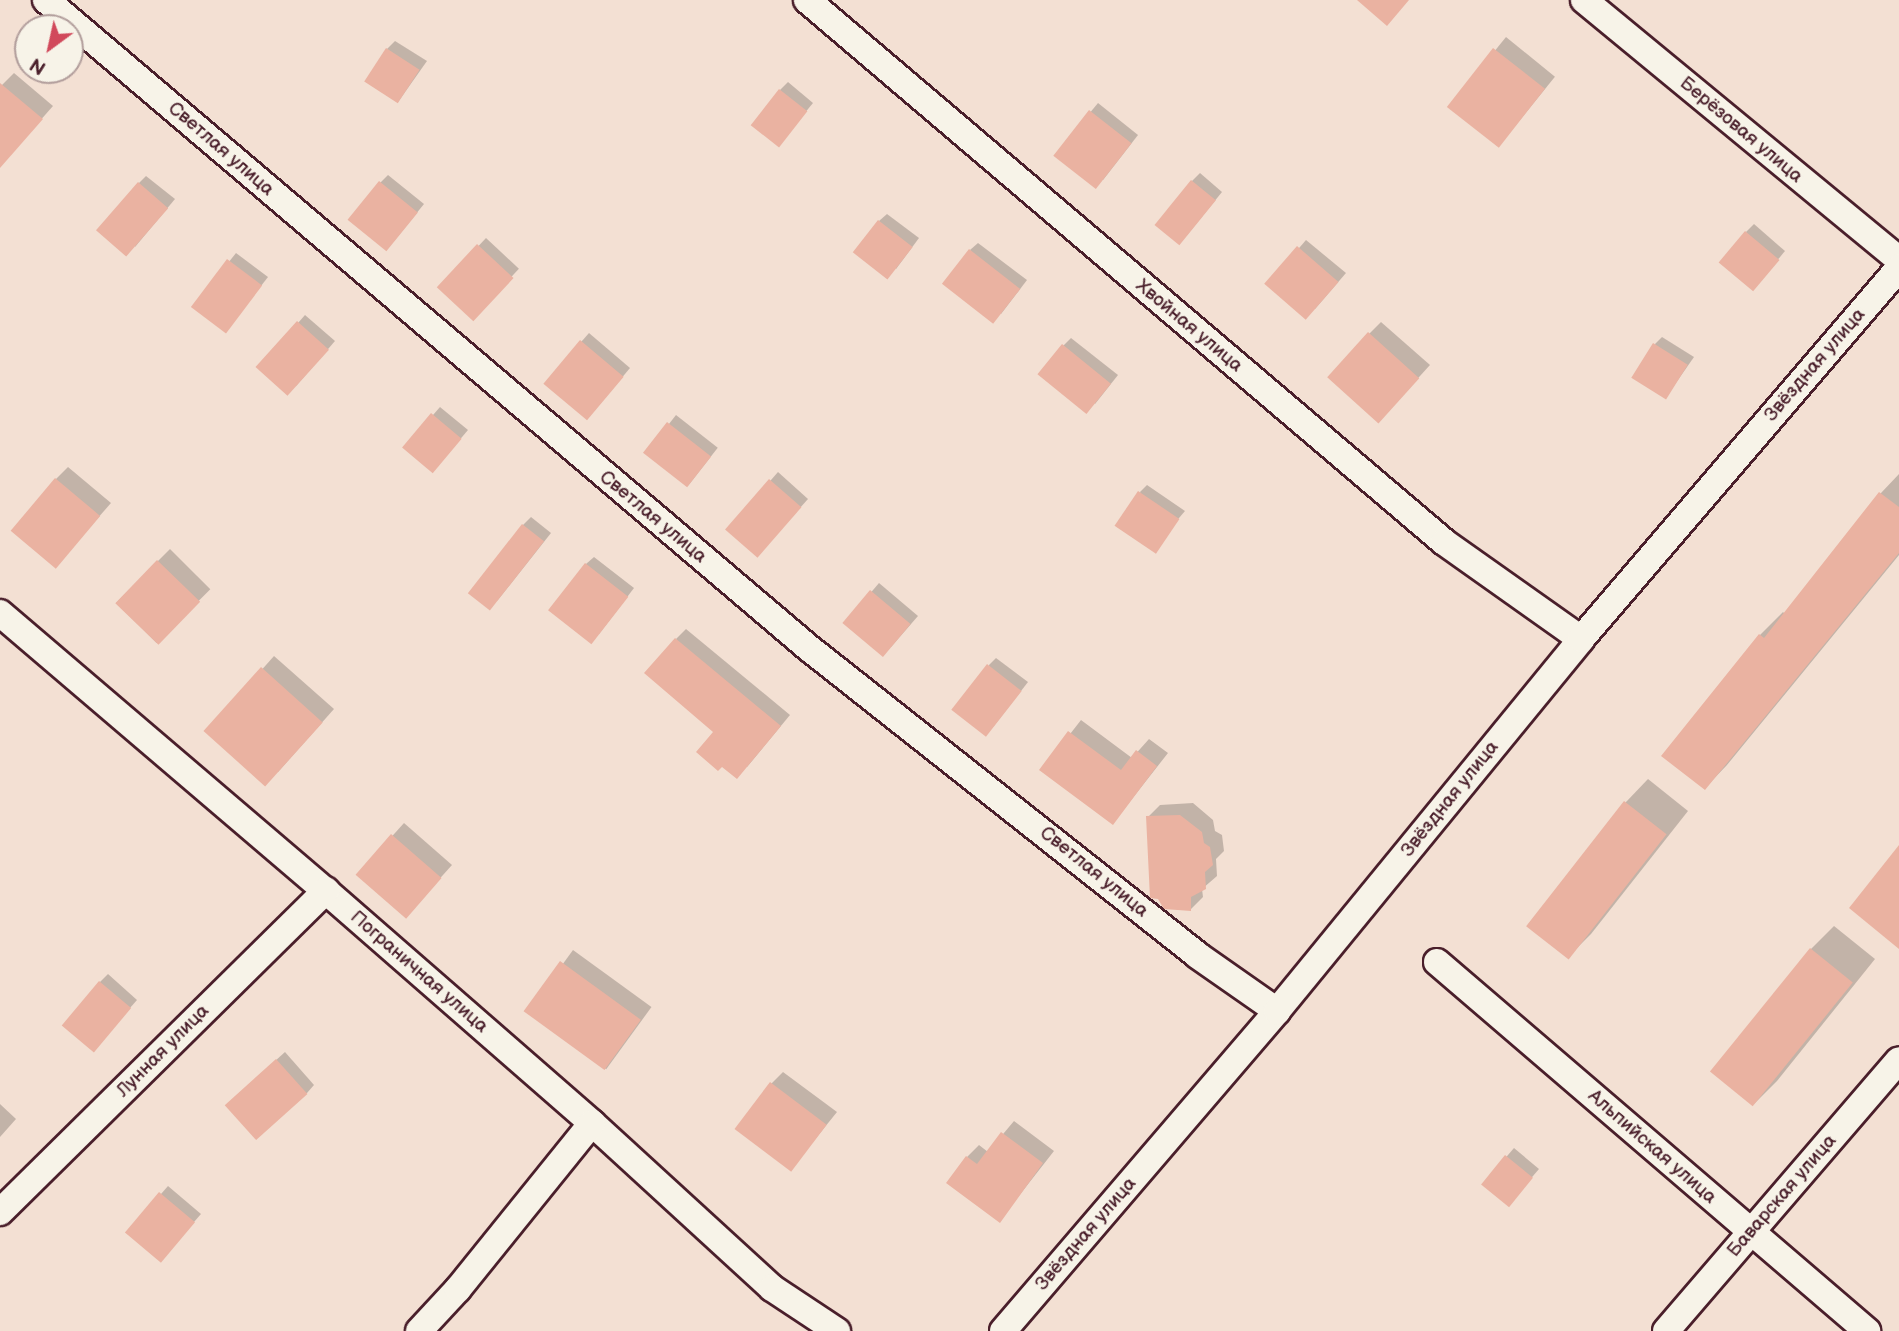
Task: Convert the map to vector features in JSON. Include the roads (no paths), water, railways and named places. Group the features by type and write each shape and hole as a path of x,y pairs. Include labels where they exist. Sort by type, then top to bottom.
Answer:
{"street":[{"name":"Светлая улица","path":"46,0 810,649 1198,955 1277,1011"},
{"name":"Хвойная улица","path":"807,0 1444,542 1581,639"},
{"name":"Берёзовая улица","path":"1584,0 1899,260"},
{"name":"Звёздная улица","path":"1003,1331 1277,1011 1581,639 1899,268"},
{"name":"Пограничная улица","path":"0,613 326,891 592,1123 772,1289 837,1331"},
{"name":"Лунная улица","path":"0,1212 326,891"},
{"name":"Альпийская улица","path":"1437,962 1867,1331"},
{"name":"Баварская улица","path":"1666,1331 1899,1060"},
{"path":"419,1331 458,1289 592,1123"}]}
